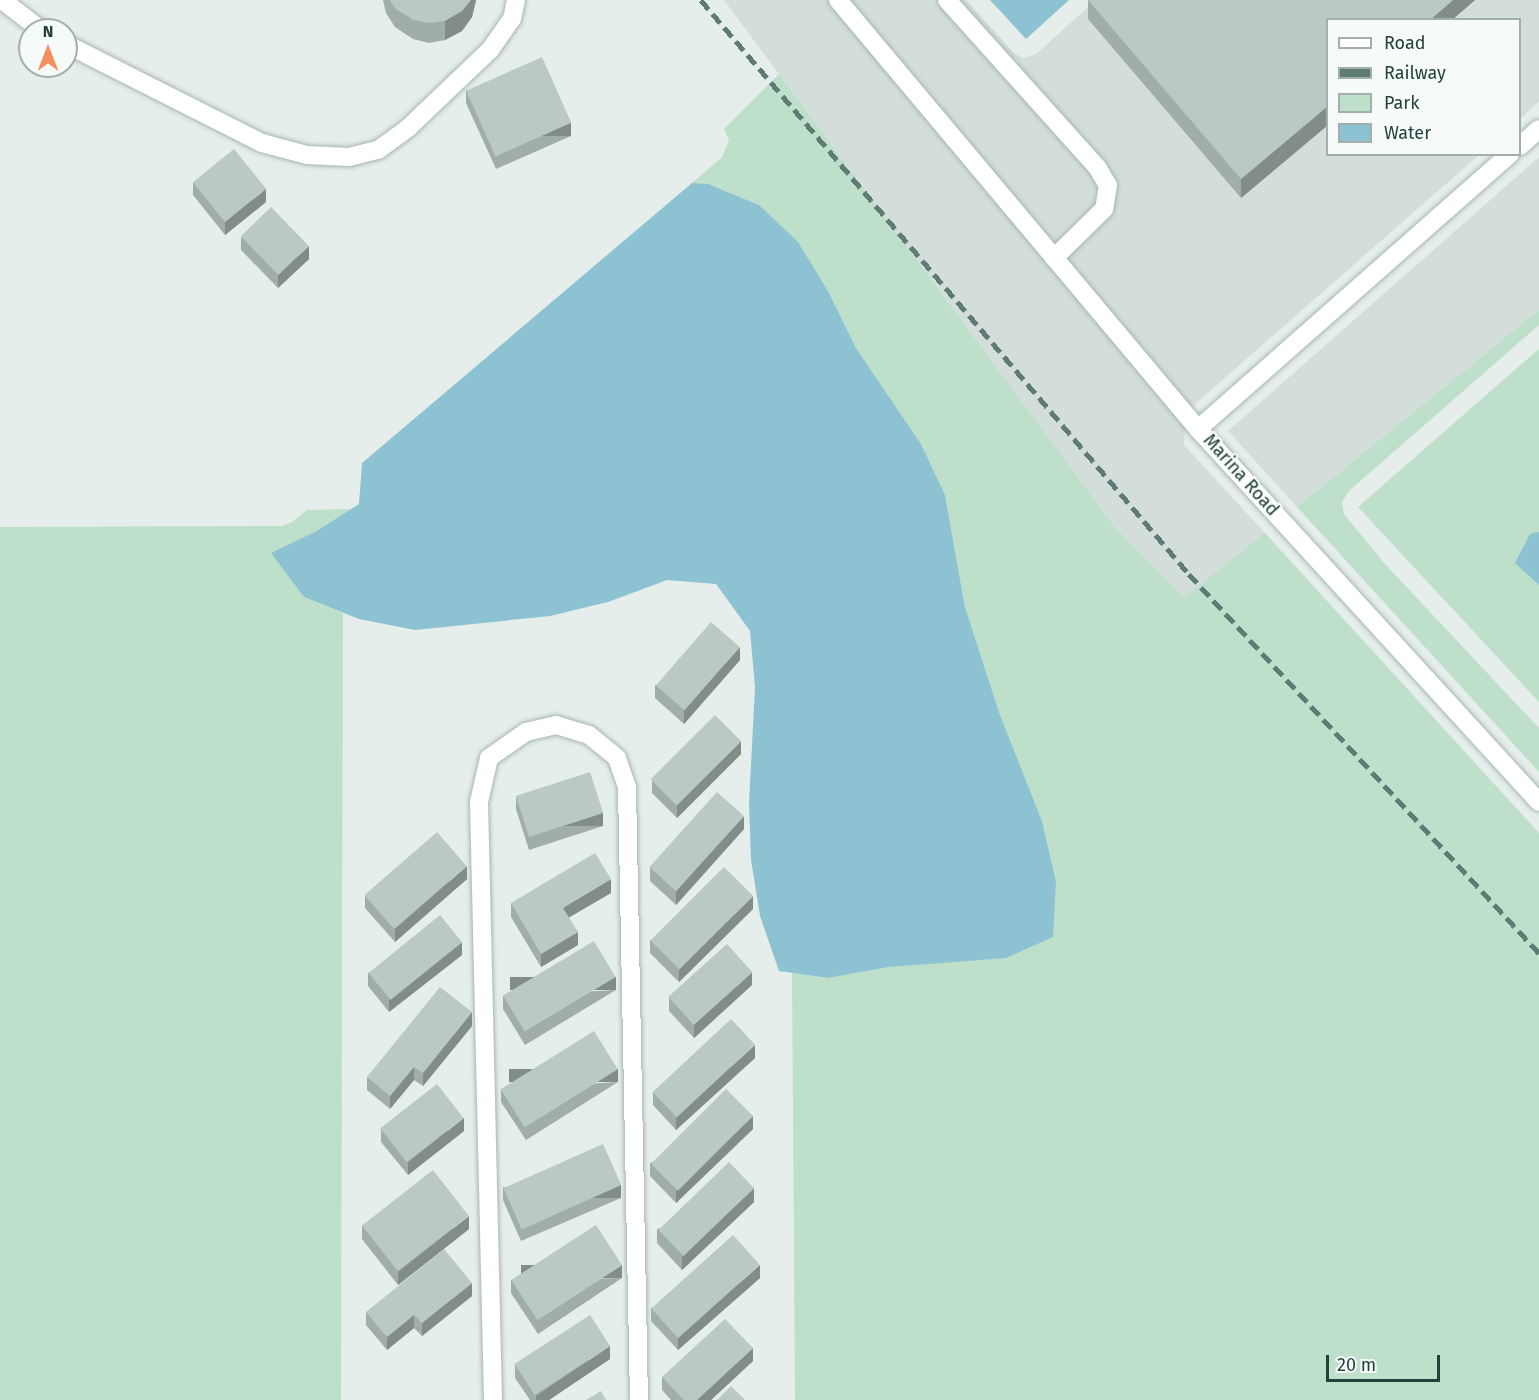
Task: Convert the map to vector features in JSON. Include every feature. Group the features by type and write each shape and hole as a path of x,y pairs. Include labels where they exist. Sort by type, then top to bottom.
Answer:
{"street":[{"path":"2,0 25,18"},
{"path":"78,51 262,143 307,155 349,157 378,150 408,128 490,50 512,19 516,0"},
{"path":"838,0 1198,429"},
{"path":"947,0 1097,167 1108,185 1104,209 1054,258"},
{"path":"1521,146 1539,129"},
{"name":"Marina Road","path":"1508,156 1198,429 1539,802"},
{"path":"493,1400 479,802 489,758 526,732 556,725 589,735 617,758 627,787 639,1400"}],"shaded area":[{"path":"724,0 966,0 1014,53 1023,58 1036,54 1096,0 1539,0 1539,101 1521,118 1521,18 1326,18 1326,156 1478,156 1186,412 1184,445 1265,533 1184,599 1114,526"},
{"path":"1539,157 1539,310 1297,507 1228,431"}],"green space":[{"path":"779,74 1114,526 1184,598 1265,533 1539,833 1539,1400 795,1400 792,973 828,978 889,967 1056,881 1042,821 1000,715 965,607 945,495 921,444 856,348 829,293 692,183 722,157 729,140 724,129"},
{"path":"1539,310 1539,325 1349,491 1342,502 1344,514 1384,563 1539,728 1539,772 1297,507"},
{"path":"1539,349 1539,702 1358,507"},
{"path":"351,509 315,532 304,597 343,613 341,1400 0,1400 0,527 282,526 292,522 307,510"}],"water":[{"path":"990,0 1069,0 1026,39"},
{"path":"692,183 708,184 759,205 798,242 829,293 856,348 921,444 945,495 965,607 1000,715 1042,821 1056,881 1053,937 1006,958 889,967 828,978 779,971 760,916 751,860 749,803 755,687 750,631 716,584 667,580 608,602 550,616 415,630 359,619 304,597 271,553 315,532 359,504 362,463"},
{"path":"1539,532 1539,585 1515,563 1530,534"}],"building":[{"path":"390,0 471,0 462,11 445,21 429,23 413,20 395,8"},
{"path":"1088,0 1453,0 1432,18 1326,18 1326,108 1241,179"},
{"path":"542,57 571,123 495,157 466,91"},
{"path":"234,149 266,189 225,222 193,182"},
{"path":"271,207 309,246 278,275 241,236"},
{"path":"711,622 740,647 685,710 656,685"},
{"path":"715,715 741,741 677,806 651,779"},
{"path":"590,772 603,813 529,837 516,796"},
{"path":"717,792 744,816 676,891 649,867"},
{"path":"437,832 467,866 394,929 365,895"},
{"path":"595,853 611,879 563,908 578,932 541,954 511,903"},
{"path":"724,867 753,896 679,970 650,941"},
{"path":"440,915 462,942 391,1000 369,973"},
{"path":"594,941 616,977 525,1032 503,996"},
{"path":"727,944 752,972 694,1025 668,997"},
{"path":"440,987 472,1012 423,1073 414,1067 390,1096 367,1077"},
{"path":"731,1019 755,1045 677,1118 653,1092"},
{"path":"594,1031 618,1069 525,1127 501,1089"},
{"path":"437,1084 463,1118 407,1162 380,1128"},
{"path":"726,1089 753,1116 678,1191 651,1164"},
{"path":"603,1144 621,1185 522,1229 503,1188"},
{"path":"729,1162 754,1188 684,1256 659,1230"},
{"path":"433,1170 469,1216 398,1271 362,1225"},
{"path":"596,1225 622,1265 537,1320 511,1280"},
{"path":"733,1235 760,1265 678,1338 651,1309"},
{"path":"444,1249 472,1283 422,1323 414,1315 387,1337 366,1312"},
{"path":"590,1315 610,1346 535,1395 515,1364"},
{"path":"725,1319 753,1348 697,1400 684,1400 662,1377"},
{"path":"731,1386 745,1400 717,1400"},
{"path":"601,1391 606,1400 586,1400"}],"railway":[{"path":"701,0 1189,574 1539,953"}]}
